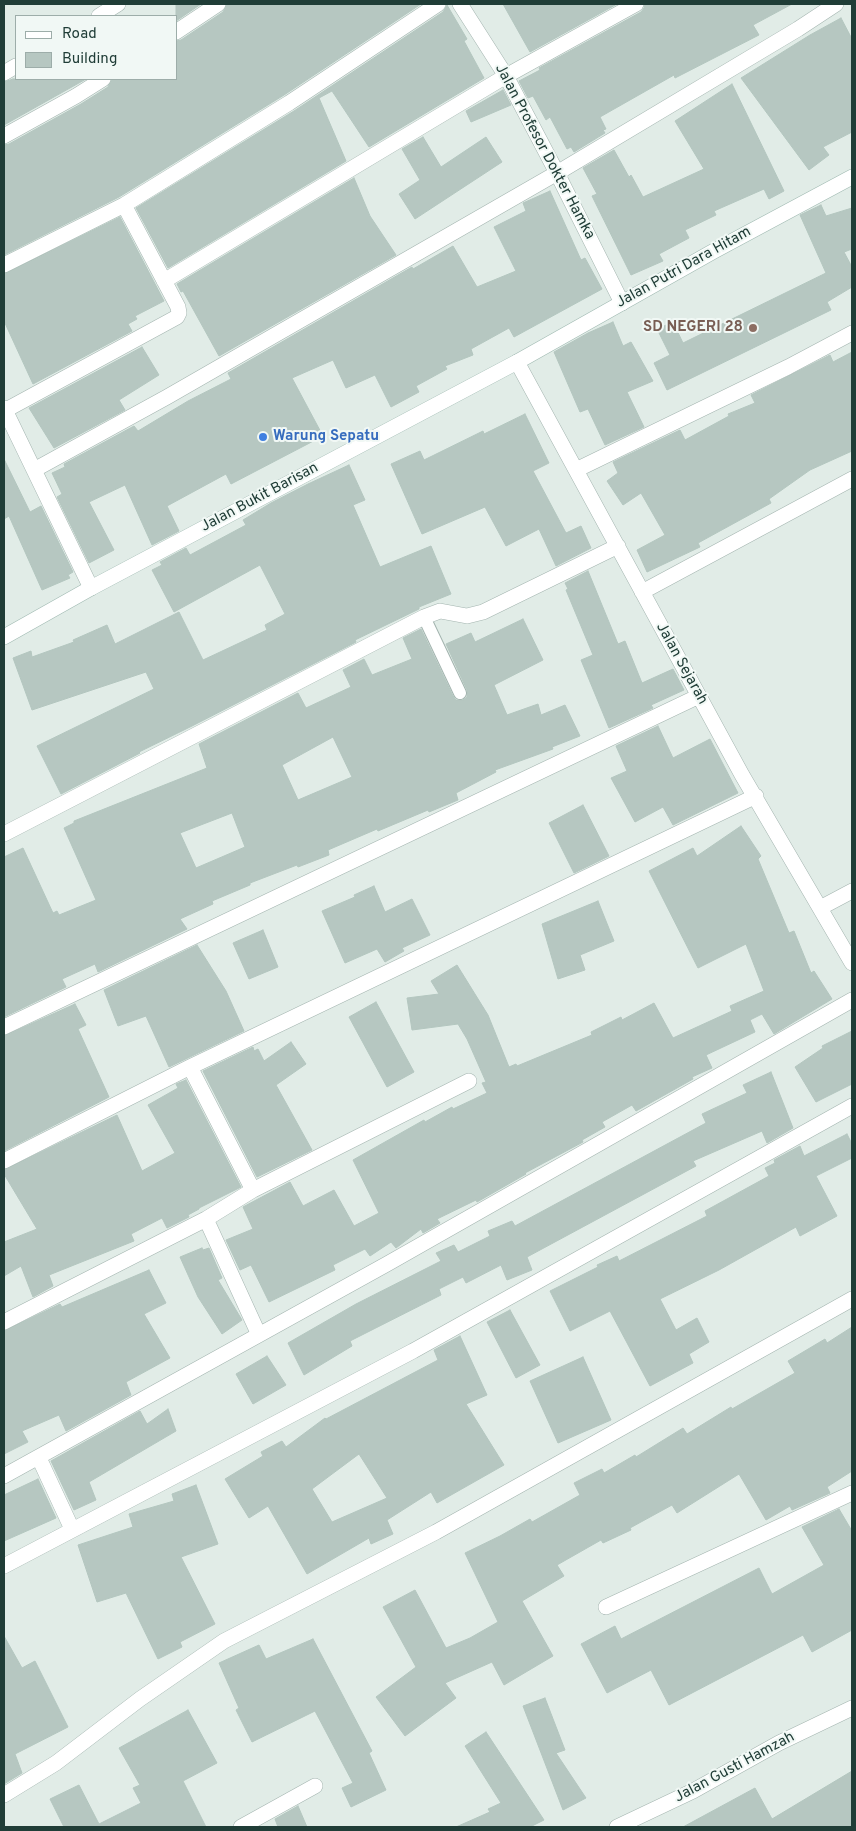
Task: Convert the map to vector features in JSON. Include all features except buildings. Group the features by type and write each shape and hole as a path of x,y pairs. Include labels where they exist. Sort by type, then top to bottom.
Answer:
{"street":[{"path":"101,15 118,4"},
{"path":"178,31 218,4"},
{"path":"4,265 124,205 289,103 438,4"},
{"name":"Jalan Profesor Dokter Hamka","path":"460,4 506,76 622,303"},
{"path":"164,281 506,76 636,4"},
{"path":"34,470 167,397 557,173 790,34 836,4"},
{"path":"4,73 15,67"},
{"path":"4,136 101,80"},
{"name":"Jalan Putri Dara Hitam","path":"517,362 714,251 852,177"},
{"path":"91,588 4,410 177,317 179,314 178,307 124,205"},
{"path":"576,470 788,368 852,334"},
{"name":"Jalan Sejarah","path":"517,362 699,696 852,963"},
{"name":"Jalan Bukit Barisan","path":"4,637 91,588 517,362"},
{"path":"642,592 852,479"},
{"path":"4,834 424,617 440,611 467,616 483,612 618,546"},
{"path":"4,1027 699,696"},
{"path":"4,1161 190,1067 756,796"},
{"path":"820,908 852,890"},
{"path":"4,1476 259,1335 852,1000"},
{"path":"190,1067 253,1190"},
{"path":"4,1322 206,1219 253,1190 470,1081"},
{"path":"4,1566 413,1351 852,1106"},
{"path":"206,1219 259,1335"},
{"path":"4,1795 56,1763 140,1699 224,1641 436,1532 852,1299"},
{"path":"39,1458 72,1529"},
{"path":"606,1607 852,1493"},
{"name":"Jalan Gusti Hamzah","path":"617,1827 693,1791 779,1744 852,1708"},
{"path":"240,1827 315,1786"}],"lane":[{"path":"424,617 460,693"}],"place":[{"name":"SD NEGERI 28","path":"753,328"},
{"name":"Warung Sepatu","path":"263,437"}]}
